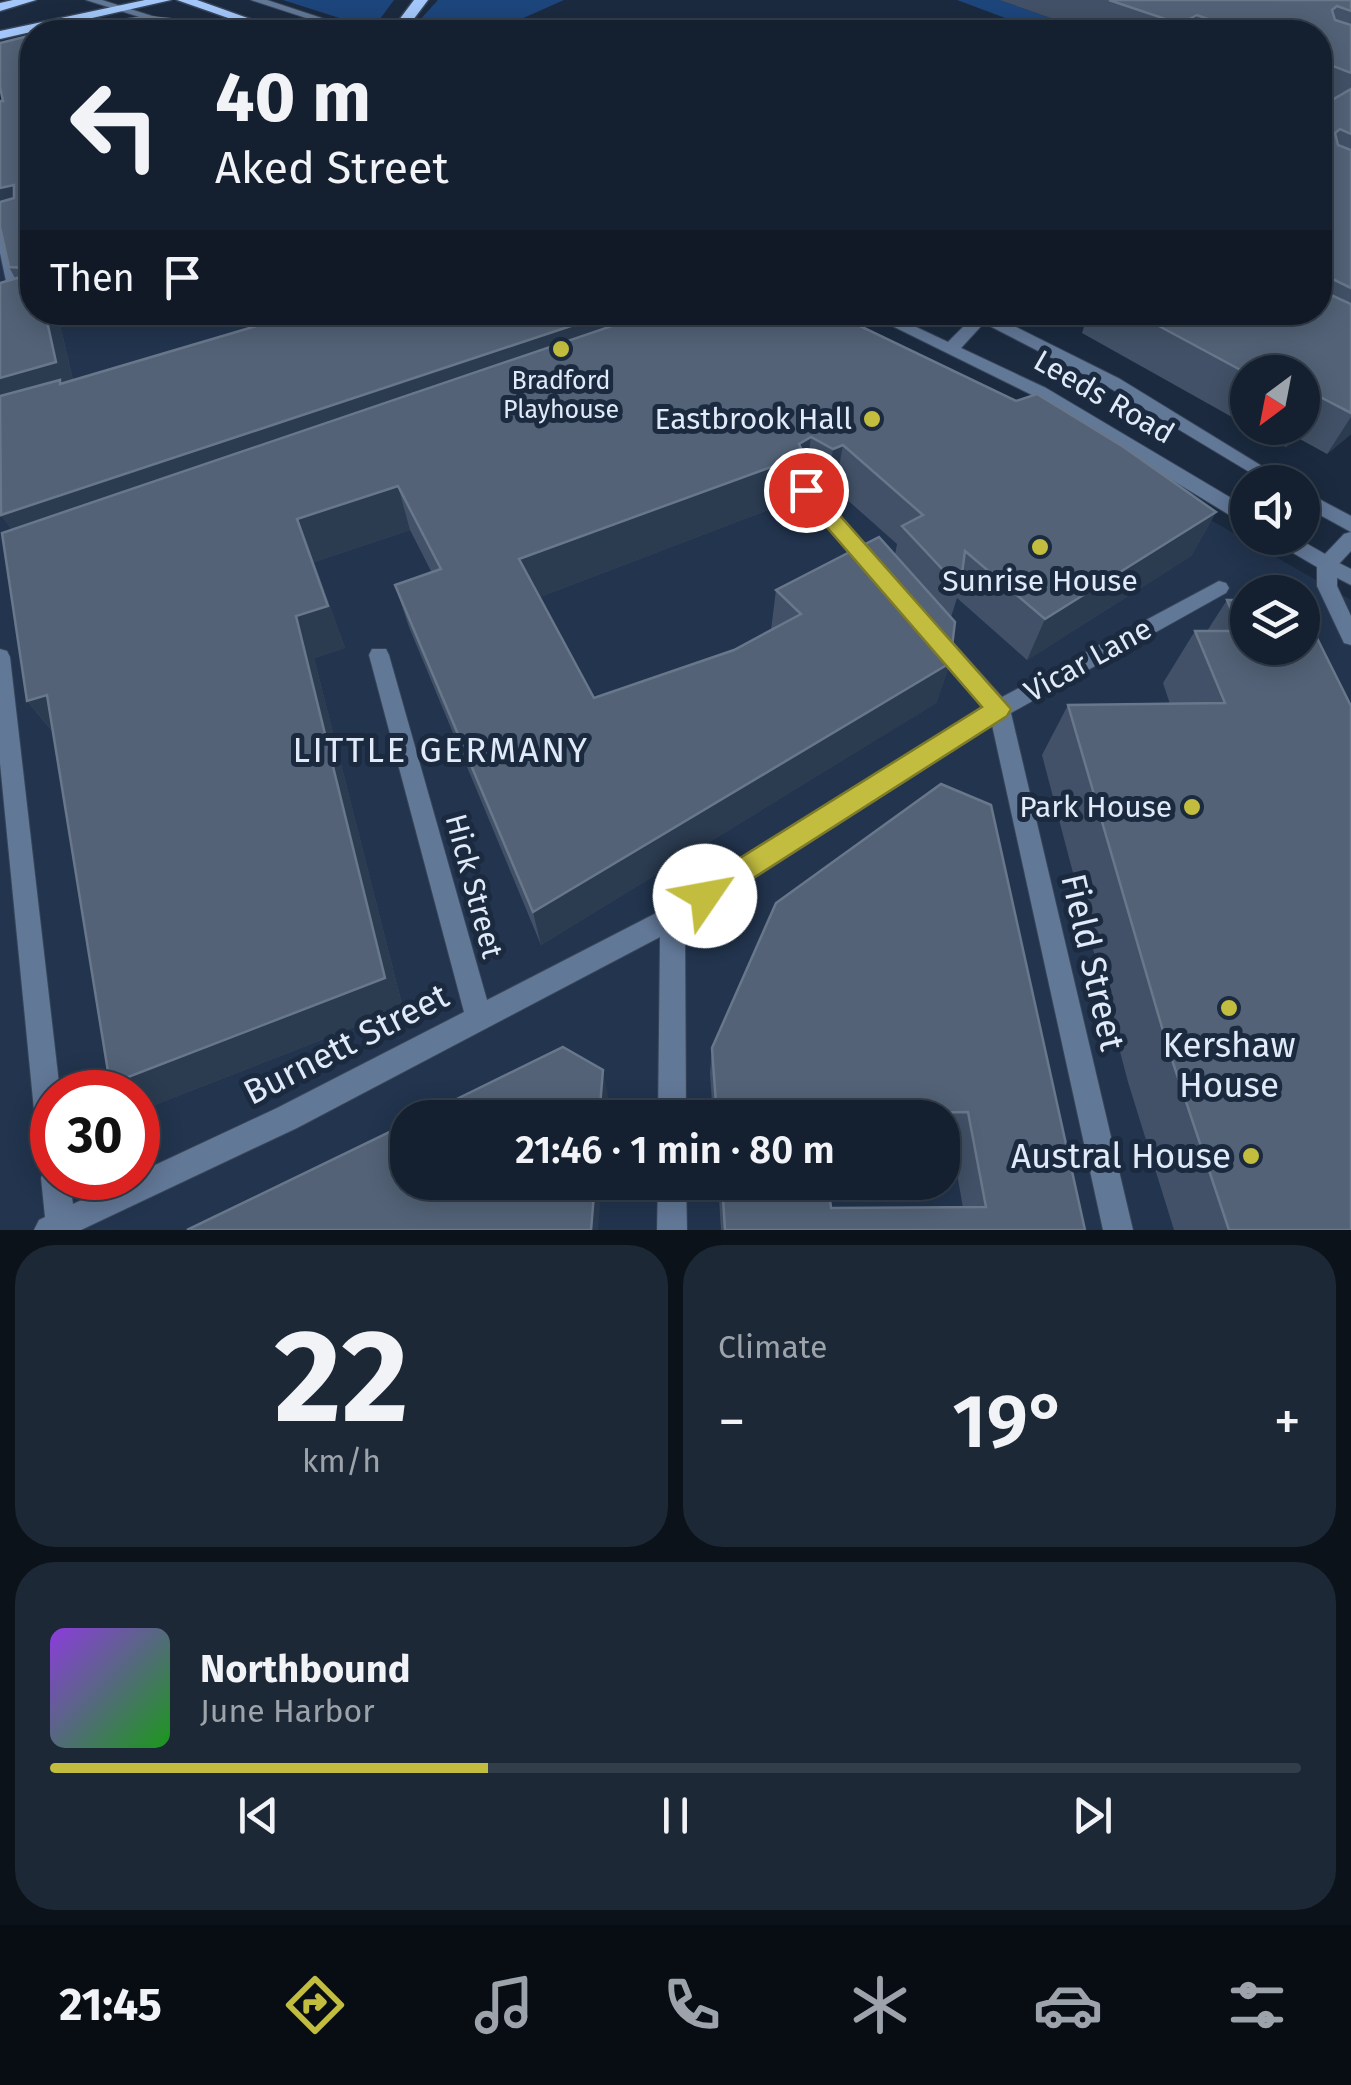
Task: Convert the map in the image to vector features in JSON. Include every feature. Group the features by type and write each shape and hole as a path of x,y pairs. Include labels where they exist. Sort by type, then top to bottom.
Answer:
{"main road":[{"path":"0,6 29,0"},
{"path":"58,20 120,4 164,0"},
{"path":"184,0 244,20"}],"street":[{"path":"91,0 120,4 164,20"},
{"path":"256,0 320,20"},
{"path":"0,221 11,237 20,273"},
{"path":"4,321 20,317"},
{"name":"Leeds Road","path":"899,325 1040,392 1230,505"},
{"path":"951,349 972,325"},
{"name":"Leeds Road","path":"1003,325 1114,384 1251,465"},
{"path":"806,490 883,578"},
{"path":"1320,507 1351,526"},
{"path":"1351,539 1327,564 1327,586 1351,636"},
{"path":"1311,555 1351,578"},
{"name":"Vicar Lane","path":"672,916 999,709 1219,588"},
{"path":"922,622 999,709"},
{"name":"Hick Street","path":"379,655 479,1018"},
{"path":"0,657 44,1070"},
{"name":"Field Street","path":"999,709 1118,1230"},
{"path":"672,916 672,1100"},
{"name":"Burnett Street","path":"57,1228 287,1118 672,916"},
{"path":"56,1200 57,1228"},
{"path":"672,1200 672,1230"}],"shaded area":[{"path":"283,0 394,0 380,19 384,20 346,20"},
{"path":"438,0 564,0 519,20 420,20"},
{"path":"957,0 999,0 1056,20 1011,20"},
{"path":"0,106 20,235 20,325 833,325 1037,421 1230,531 1230,555 1272,555 1307,575 1230,575 1230,665 1320,665 1320,582 1351,600 1351,1230 0,1230"}],"building":[{"path":"1109,0 1351,0 1351,11 1337,6 1332,10 1335,20 1351,25 1351,73 1332,66 1332,20 1211,20 1197,15 1188,20 1168,20"},
{"path":"149,17 180,20 119,20"},
{"path":"20,38 20,268 9,267 0,227 0,202 14,198 14,185 0,188 0,43"},
{"path":"1351,89 1351,134 1340,129 1335,133 1338,145 1351,150 1351,288 1332,279 1332,100"},
{"path":"20,277 20,325 48,325 56,362 0,378 0,283"},
{"path":"1332,295 1351,304 1351,413 1322,398 1320,355 1230,355 1230,364 1157,325 1332,325"},
{"path":"260,325 574,325 1,515 0,396 60,380 60,384"},
{"path":"615,325 858,325 1016,401 1037,394 1122,446 1216,512 1045,619 965,551 960,588 902,526 923,515 843,445 833,449 811,437 799,444 804,455 519,559 594,698 734,650 801,614 776,590 879,537 955,622 950,663 533,912 395,585 441,569 398,486 297,519 328,606 296,616 385,978 146,1070 108,1070 47,695 27,701 2,533"},
{"path":"1195,631 1230,631 1230,665 1320,665 1320,644 1351,706 1351,1230 1229,1230 1168,1048 1068,705 1225,703"},
{"path":"941,784 991,805 1085,1230 725,1230 723,1200 830,1200 831,1208 986,1207 968,1112 960,1112 960,1100 716,1100 712,1048 776,903"},
{"path":"563,1047 603,1070 600,1100 455,1100"},
{"path":"390,1132 390,1200 594,1200 591,1230 187,1230"}],"place":[{"name":"Bradford Playhouse","path":"561,349"},
{"name":"Eastbrook Hall","path":"872,419"},
{"name":"Sunrise House","path":"1040,547"},
{"name":"Park House","path":"1192,807"},
{"name":"Kershaw House","path":"1229,1008"},
{"name":"Austral House","path":"1251,1156"}],"district":[{"name":"LITTLE GERMANY","path":"441,750"}],"route":[{"path":"705,896 999,709 806,490"}]}
